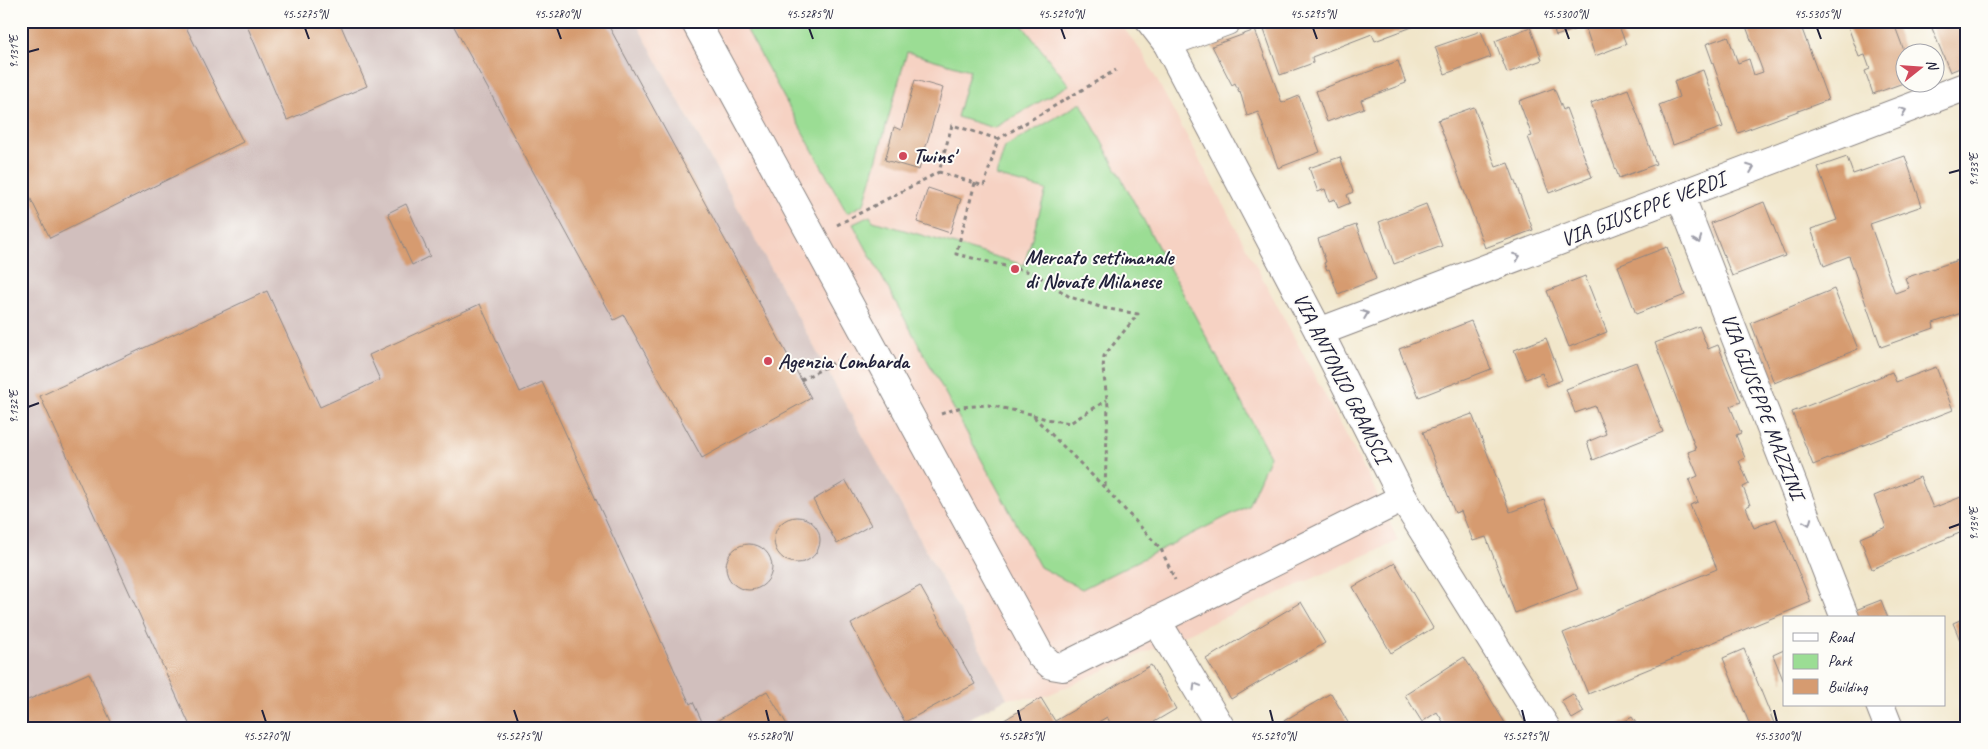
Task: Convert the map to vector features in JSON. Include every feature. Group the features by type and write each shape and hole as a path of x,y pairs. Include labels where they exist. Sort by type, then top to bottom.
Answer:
{"street":[{"path":"695,21 914,424 1045,660 1050,665 1063,667 1403,498"},
{"name":"VIA ANTONIO GRAMSCI","path":"1150,21 1167,43 1320,332 1403,498 1546,728"},
{"path":"1167,43 1227,21"},
{"name":"VIA GIUSEPPE VERDI","path":"1320,332 1967,86"},
{"name":"VIA GIUSEPPE MAZZINI","path":"1680,195 1844,616"},
{"path":"1156,620 1222,728"},
{"path":"1880,706 1888,728"}],"path":[{"path":"813,238 939,172 984,186 998,139 1116,70"},
{"path":"939,172 952,125 998,139"},
{"path":"975,183 956,254 1034,273 1070,297 1103,308 1138,314 1104,356 1103,369 1108,400 1105,488"},
{"path":"801,380 870,342"},
{"path":"914,424 961,408 988,405 1070,423 1108,400"},
{"path":"1031,414 1105,488 1161,549 1187,605"}],"shaded area":[{"path":"21,21 635,21 1007,698 959,724 946,728 21,728"},
{"name":"Mercato settimanale di Novate Milanese","path":"635,21 1118,21 1142,52 1374,487 1398,541 1041,698 1007,698"}],"green space":[{"path":"742,21 1019,21 1069,85 994,128 957,117 970,70 907,52 864,204 847,213"},
{"path":"1081,103 1270,456 1248,506 1082,589 1040,567 853,224 870,216 873,221 1024,265 1046,190 996,176 1005,147"}],"building":[{"path":"21,21 183,21 243,142 50,238 21,179"},
{"path":"245,21 339,21 367,86 287,120"},
{"path":"451,21 606,21 811,398 702,458 624,315 614,320"},
{"path":"1279,21 1428,21 1375,41 1372,34 1312,57 1313,63 1280,75 1263,27"},
{"path":"1551,21 1617,21 1626,44 1595,56 1585,26 1556,36"},
{"path":"1744,21 1799,21 1828,100 1738,133 1706,44 1728,36 1738,63 1749,59 1754,75 1763,72"},
{"path":"1846,21 1893,21 1901,42 1896,42 1896,86 1873,94 1865,71 1870,69 1865,55 1859,57"},
{"path":"1929,21 1967,21 1967,65 1950,72 1946,62 1946,42 1938,42"},
{"path":"1530,27 1542,60 1507,73 1495,41"},
{"path":"1255,30 1282,103 1299,96 1320,152 1278,168 1258,112 1247,116 1240,91 1235,83 1232,85 1212,46"},
{"path":"1481,31 1491,57 1445,74 1435,47"},
{"path":"1398,61 1406,83 1361,100 1364,108 1327,122 1316,91"},
{"path":"1703,70 1723,127 1673,145 1659,105 1679,97 1674,81"},
{"path":"915,80 943,88 919,170 885,160 894,127 901,130"},
{"path":"1554,88 1563,110 1566,108 1592,177 1549,193 1528,137 1532,136 1519,101"},
{"path":"1628,89 1656,164 1619,178 1591,103"},
{"path":"1474,107 1496,167 1508,163 1533,230 1485,248 1438,120"},
{"path":"1905,156 1922,206 1870,224 1895,293 1909,288 1905,278 1967,257 1967,311 1933,323 1934,328 1881,347 1849,256 1824,266 1811,229 1837,220 1818,167 1847,157 1853,174"},
{"path":"1340,157 1353,192 1347,195 1350,203 1338,208 1335,199 1329,201 1325,189 1318,192 1309,168"},
{"path":"928,188 961,199 950,233 917,222"},
{"path":"1764,202 1785,256 1732,276 1711,223"},
{"path":"406,204 430,256 412,265 388,213"},
{"path":"1426,204 1442,246 1394,264 1379,222"},
{"path":"1356,225 1376,279 1338,294 1329,269 1327,270 1324,263 1326,262 1318,239"},
{"path":"1667,247 1685,295 1636,314 1618,266"},
{"path":"1585,276 1607,332 1569,347 1547,291"},
{"path":"1834,289 1858,349 1774,383 1751,323"},
{"path":"267,291 320,407 380,380 369,355 480,304 520,392 542,382 690,704 693,702 705,728 191,728 40,396"},
{"path":"1471,321 1491,369 1419,397 1399,349"},
{"path":"1699,326 1708,349 1718,345 1741,402 1730,406 1741,433 1736,435 1745,458 1739,461 1749,484 1743,487 1750,505 1746,507 1754,528 1776,519 1811,602 1588,694 1563,633 1717,569 1690,505 1698,502 1689,480 1698,476 1688,452 1696,449 1655,343"},
{"path":"1546,338 1562,380 1547,386 1542,373 1526,379 1514,350"},
{"path":"1967,351 1967,365 1966,365 1962,352"},
{"path":"1636,362 1663,432 1593,460 1587,442 1606,434 1595,406 1575,413 1566,389"},
{"path":"1936,367 1953,410 1813,465 1792,412 1892,372 1896,382"},
{"path":"1472,414 1510,512 1544,500 1578,589 1515,613 1486,537 1473,541 1461,511 1455,513 1423,432"},
{"path":"1920,477 1933,508 1961,497 1967,512 1967,530 1872,569 1860,538 1886,527 1874,496"},
{"path":"846,481 871,525 837,544 813,500"},
{"path":"802,517 814,523 819,531 819,549 814,557 806,562 792,563 780,557 775,549 774,535 780,523 788,518"},
{"path":"754,544 766,550 771,558 771,576 766,584 758,589 744,590 732,584 727,576 726,562 732,550 740,545"},
{"path":"1395,563 1433,628 1391,653 1353,587"},
{"path":"920,586 975,684 905,722 851,624"},
{"path":"1881,600 1887,616 1854,616 1853,611"},
{"path":"1301,602 1325,643 1231,699 1206,659"},
{"path":"1967,617 1967,657 1953,623"},
{"path":"1744,649 1776,728 1751,728 1723,658"},
{"path":"1783,650 1783,680 1773,655"},
{"path":"1464,657 1508,728 1447,728 1437,712 1422,722 1405,695"},
{"path":"1151,665 1176,709 1144,728 1113,728 1107,717 1088,728 991,728 1041,698 1055,721"},
{"path":"89,673 114,728 22,728 21,703"},
{"path":"767,691 789,728 705,728"},
{"path":"1331,693 1350,726 1348,728 1286,728 1282,722"},
{"path":"1573,694 1584,712 1572,719 1561,701"},
{"path":"1632,717 1639,728 1614,728"}],"place":[{"name":"Twins'","path":"903,156"},
{"name":"Mercato settimanale di Novate Milanese","path":"1015,269"},
{"name":"Agenzia Lombarda","path":"768,361"}]}
